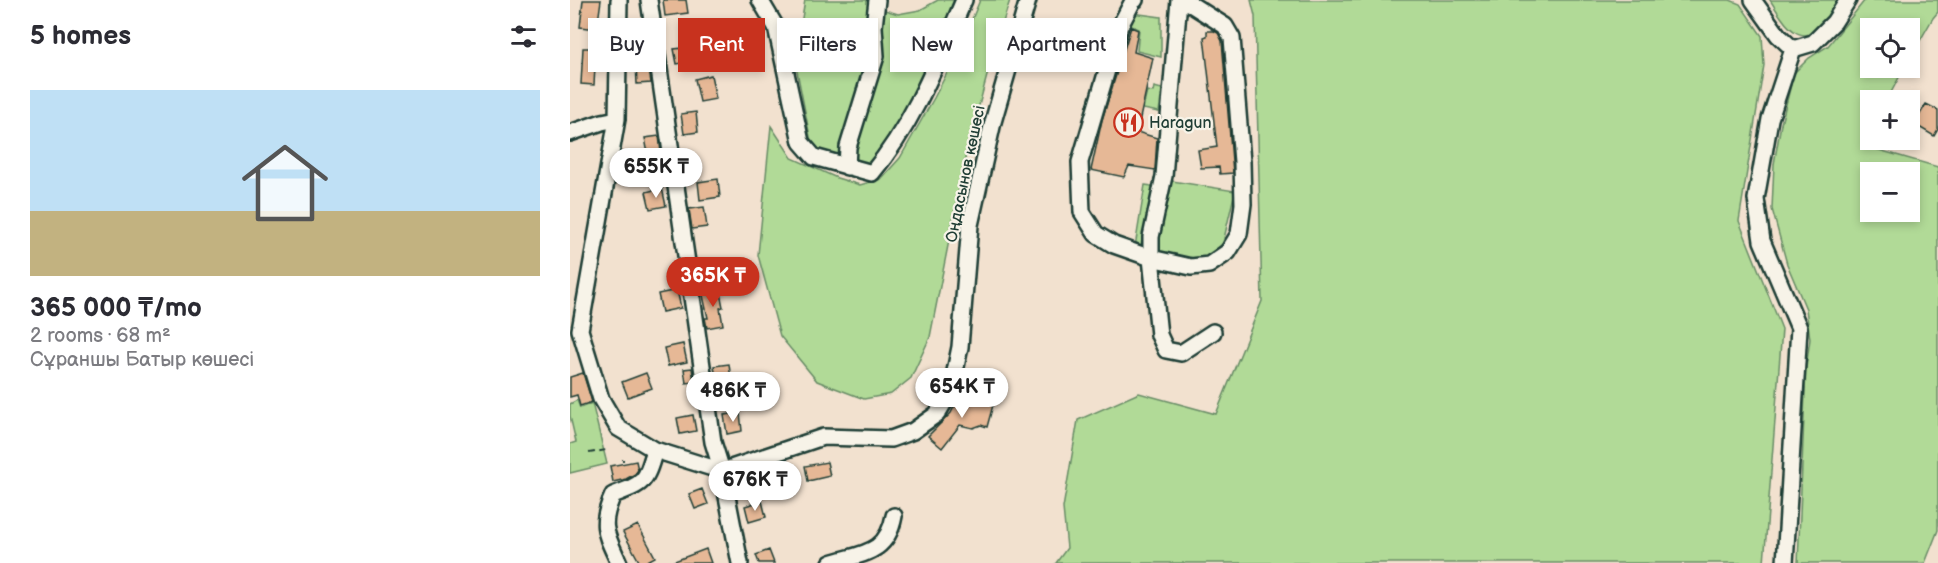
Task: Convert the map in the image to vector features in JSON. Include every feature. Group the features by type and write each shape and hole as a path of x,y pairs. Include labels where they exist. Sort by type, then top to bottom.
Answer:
{"street":[{"path":"619,0 617,119 575,329 601,399 618,428 655,450 722,471"},
{"path":"649,0 713,442 722,471 740,563"},
{"path":"760,0 776,27 801,142 814,157 872,173 888,154 926,86 964,0"},
{"path":"847,167 848,147 876,56 874,27 877,0"},
{"name":"Оңдасынов көшесі","path":"722,471 823,436 891,439 913,431 937,414 951,391 960,347 970,225 993,122 1028,0"},
{"path":"1135,0 1132,1 1120,26 1080,162 1082,212 1096,234 1114,245 1151,258 1191,267 1209,265 1228,252 1239,234 1243,204 1232,38 1225,26 1181,0 1164,176 1151,237 1151,258 1159,335 1166,350 1181,353 1213,332"},
{"path":"1753,0 1778,35 1793,49"},
{"path":"1793,49 1813,43 1834,22 1848,0"},
{"path":"1785,563 1799,328 1762,241 1756,199 1770,119 1793,49"},
{"path":"570,133 617,119"},
{"path":"619,563 606,533 605,512 613,495 640,484 644,480 648,475 655,450"},
{"path":"831,563 877,549 891,533 894,516"}],"path":[{"path":"589,453 606,450"}],"green space":[{"path":"805,0 867,0 868,5 898,14 920,10 938,0 957,0 949,18 890,18 890,72 924,72 893,139 870,166 828,157 812,147 797,72 878,72 878,18 802,18"},
{"path":"980,0 1010,0 1004,18 986,18 986,72 988,72 966,154 930,337 911,378 891,394 864,399 817,381 780,336 758,255 771,126 792,158 837,178 860,185 881,179 900,158 948,72 974,72 973,18"},
{"path":"1251,0 1730,0 1740,4 1762,36 1764,65 1739,221 1782,329 1764,563 1056,563 1067,548 1063,508 1078,420 1139,393 1216,414 1262,301 1255,16"},
{"path":"1770,0 1840,0 1822,26 1808,34 1801,35 1787,25"},
{"path":"1865,0 1938,0 1938,12 1920,41 1920,18 1860,18 1860,78 1899,78 1892,90 1860,90 1860,150 1879,150 1938,167 1938,530 1925,563 1798,563 1806,368 1810,339 1806,309 1787,264 1772,209 1774,164 1781,124 1794,73 1809,58 1828,46"},
{"path":"1132,13 1161,17 1161,57 1137,51 1139,29 1129,25"},
{"path":"1154,87 1162,89 1159,112 1143,109 1147,91 1153,92"},
{"path":"1166,180 1235,191 1223,243 1206,258 1186,262 1153,254"},
{"path":"1145,185 1152,186 1148,218 1140,248 1135,247"},
{"path":"577,400 580,408 592,403 607,464 570,473 570,444 576,442 570,416 570,404"}],"building":[{"path":"583,0 601,0 599,18 588,18 588,28 580,27"},
{"path":"663,0 686,0 688,13 665,16"},
{"path":"1131,27 1138,30 1134,52 1153,58 1137,132 1157,138 1155,170 1129,166 1124,177 1091,170 1102,120 1117,72 1127,72 1127,40"},
{"path":"1207,31 1218,33 1222,41 1233,173 1220,174 1219,167 1201,168 1198,150 1217,147 1204,37 1207,36"},
{"path":"583,48 588,48 588,72 595,72 594,85 581,84"},
{"path":"674,49 678,49 678,64 677,64"},
{"path":"636,72 649,72 651,83 637,84"},
{"path":"711,75 716,99 700,102 695,79"},
{"path":"1926,104 1938,110 1938,129 1934,136 1920,128 1920,114"},
{"path":"696,112 698,132 684,134 681,114"},
{"path":"659,136 661,152 648,154 645,138"},
{"path":"718,179 720,197 700,200 698,182"},
{"path":"662,188 666,206 650,209 646,192"},
{"path":"704,207 707,227 692,229 689,209"},
{"path":"719,288 723,307 720,308 723,325 707,328 705,318 708,318 702,291"},
{"path":"677,290 681,308 662,312 658,294"},
{"path":"683,344 687,362 668,366 664,348"},
{"path":"729,364 733,394 719,396 714,366"},
{"path":"692,368 694,382 686,383 684,369"},
{"path":"583,373 592,402 580,406 577,395 570,397 570,377"},
{"path":"646,373 652,388 628,397 622,382"},
{"path":"960,395 993,405 987,427 981,425 973,428 960,425 942,448 928,436 951,413"},
{"path":"740,413 742,431 727,434 724,415"},
{"path":"693,415 696,431 680,434 677,418"},
{"path":"636,461 638,470 635,474 613,482 610,466"},
{"path":"827,462 830,476 808,481 805,466"},
{"path":"702,489 708,504 695,509 689,494"},
{"path":"762,501 766,517 749,522 745,506"},
{"path":"638,525 655,557 644,563 640,563 623,532"},
{"path":"706,549 711,563 672,562"},
{"path":"769,550 774,563 759,563 756,555"}],"place":[{"name":"Haragun","path":"1128,123"}]}
